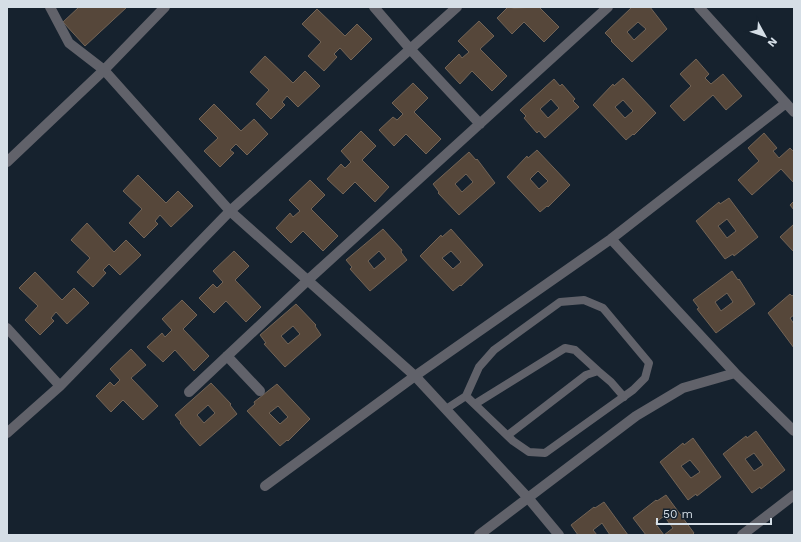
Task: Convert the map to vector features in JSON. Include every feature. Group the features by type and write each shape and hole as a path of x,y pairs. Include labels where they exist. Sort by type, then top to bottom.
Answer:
{"street":[{"path":"50,7 69,43 104,70 230,211 415,376 529,499 559,535"},
{"path":"7,162 104,70 165,7"},
{"path":"374,7 411,50 480,124"},
{"path":"7,432 60,386 230,211 411,50 457,7"},
{"path":"189,392 308,280 608,7"},
{"path":"699,7 794,112"},
{"path":"265,486 415,376 611,239 786,103"},
{"path":"611,239 735,373 794,431"},
{"path":"7,328 60,386"},
{"path":"227,356 260,392"},
{"path":"480,535 636,416 683,388 735,373"},
{"path":"742,535 794,495"}],"lane":[{"path":"446,409 466,396 479,367 494,350 560,302 584,300 603,308 649,363 645,378 624,397 545,453 530,452 508,435 466,396"},
{"path":"475,404 565,348 575,350 611,382 624,397"},
{"path":"508,435 586,375 598,371"}],"building":[{"path":"79,7 127,7 85,46 63,22"},
{"path":"508,7 539,7 559,27 544,42 524,22 512,34 497,18"},
{"path":"632,7 650,7 667,29 632,62 605,33","holes":["638,22 646,29 634,40 627,32"]},
{"path":"317,9 345,36 357,24 372,39 351,60 340,48 334,54 337,57 324,71 308,56 321,42 302,24"},
{"path":"479,21 494,36 480,49 507,76 492,91 472,71 460,84 445,68 459,54 462,58 469,52 458,41"},
{"path":"265,56 293,83 305,71 320,86 298,107 287,96 282,102 285,105 271,119 256,104 269,90 250,72"},
{"path":"696,59 709,74 705,78 711,84 723,74 742,96 726,110 713,95 684,121 670,106 691,86 680,74"},
{"path":"623,78 656,113 634,135 633,134 626,140 593,105 613,84 614,86","holes":["623,100 633,111 625,118 615,107"]},
{"path":"554,79 560,86 562,84 575,99 573,101 579,107 545,138 539,131 537,133 524,118 526,116 520,110","holes":["551,99 559,108 548,118 540,109"]},
{"path":"413,83 428,98 414,112 441,139 426,154 406,134 394,146 379,130 393,117 397,120 403,114 392,103"},
{"path":"214,104 241,131 254,119 268,134 247,155 236,144 230,150 234,153 220,167 204,151 218,138 199,119"},
{"path":"361,131 376,146 362,160 389,187 375,202 355,182 343,194 327,179 341,164 345,168 351,162 341,151"},
{"path":"764,133 777,148 773,151 779,158 790,148 794,152 794,183 781,169 752,195 738,180 759,161 748,148"},
{"path":"537,150 570,185 548,207 547,206 540,212 507,177 527,156 528,158","holes":["538,171 548,181 539,189 530,179"]},
{"path":"469,152 476,160 477,159 495,183 459,215 438,193 439,192 433,184","holes":["466,174 473,182 462,192 455,184"]},
{"path":"138,175 166,203 178,191 193,206 171,227 160,215 155,221 158,224 144,238 129,223 142,209 123,191"},
{"path":"310,180 325,195 311,209 338,236 323,251 303,231 291,243 276,228 290,213 293,217 300,211 289,200"},
{"path":"729,198 758,237 734,256 733,254 725,259 696,221 719,202 720,204","holes":["727,219 736,231 727,238 718,226"]},
{"path":"794,201 794,210 790,205"},
{"path":"87,223 114,252 126,240 141,255 120,275 109,264 103,270 106,273 93,287 77,272 90,258 71,240"},
{"path":"794,224 794,252 780,237"},
{"path":"383,229 402,250 401,252 407,260 370,291 350,269 352,267 346,260","holes":["379,251 386,259 374,269 368,261"]},
{"path":"451,229 483,265 461,286 460,285 453,291 420,256 441,235 442,237","holes":["451,251 461,262 453,269 442,258"]},
{"path":"234,251 249,266 235,280 261,307 246,322 226,301 214,313 199,298 213,284 217,288 223,282 213,271"},
{"path":"732,271 755,304 716,333 697,309 699,308 693,300","holes":["727,293 733,302 721,311 715,302"]},
{"path":"35,272 62,300 74,288 89,303 67,324 56,312 51,318 54,321 40,335 25,320 38,306 19,288"},
{"path":"790,294 792,296 794,294 794,315 790,318 794,324 794,348 768,313"},
{"path":"182,300 197,315 183,329 209,356 194,371 175,350 163,362 147,347 162,333 165,337 172,330 162,319"},
{"path":"296,304 316,325 315,326 321,335 285,367 264,344 266,343 260,335","holes":["293,326 300,334 288,344 281,336"]},
{"path":"131,349 146,365 131,378 158,406 143,420 123,400 111,412 96,396 110,382 114,386 120,380 110,369"},
{"path":"211,383 231,404 230,405 237,414 200,446 175,415","holes":["208,405 215,413 204,423 197,415"]},
{"path":"277,384 310,419 288,441 287,440 280,446 247,411 255,404 254,402","holes":["278,406 288,417 280,424 269,413"]},
{"path":"756,431 785,470 761,489 760,487 752,493 723,454 746,436 747,438","holes":["754,453 763,465 754,471 745,459"]},
{"path":"693,438 721,477 697,496 696,494 688,500 660,462 683,443 684,445","holes":["690,460 700,472 691,478 681,466"]},
{"path":"666,495 694,533 692,535 664,535 646,535 633,518 656,500 657,501","holes":["664,516 673,528 664,535 655,523"]},
{"path":"604,502 628,535 610,535 602,523 593,530 597,535 578,535 571,525 594,507 595,508"}]}
